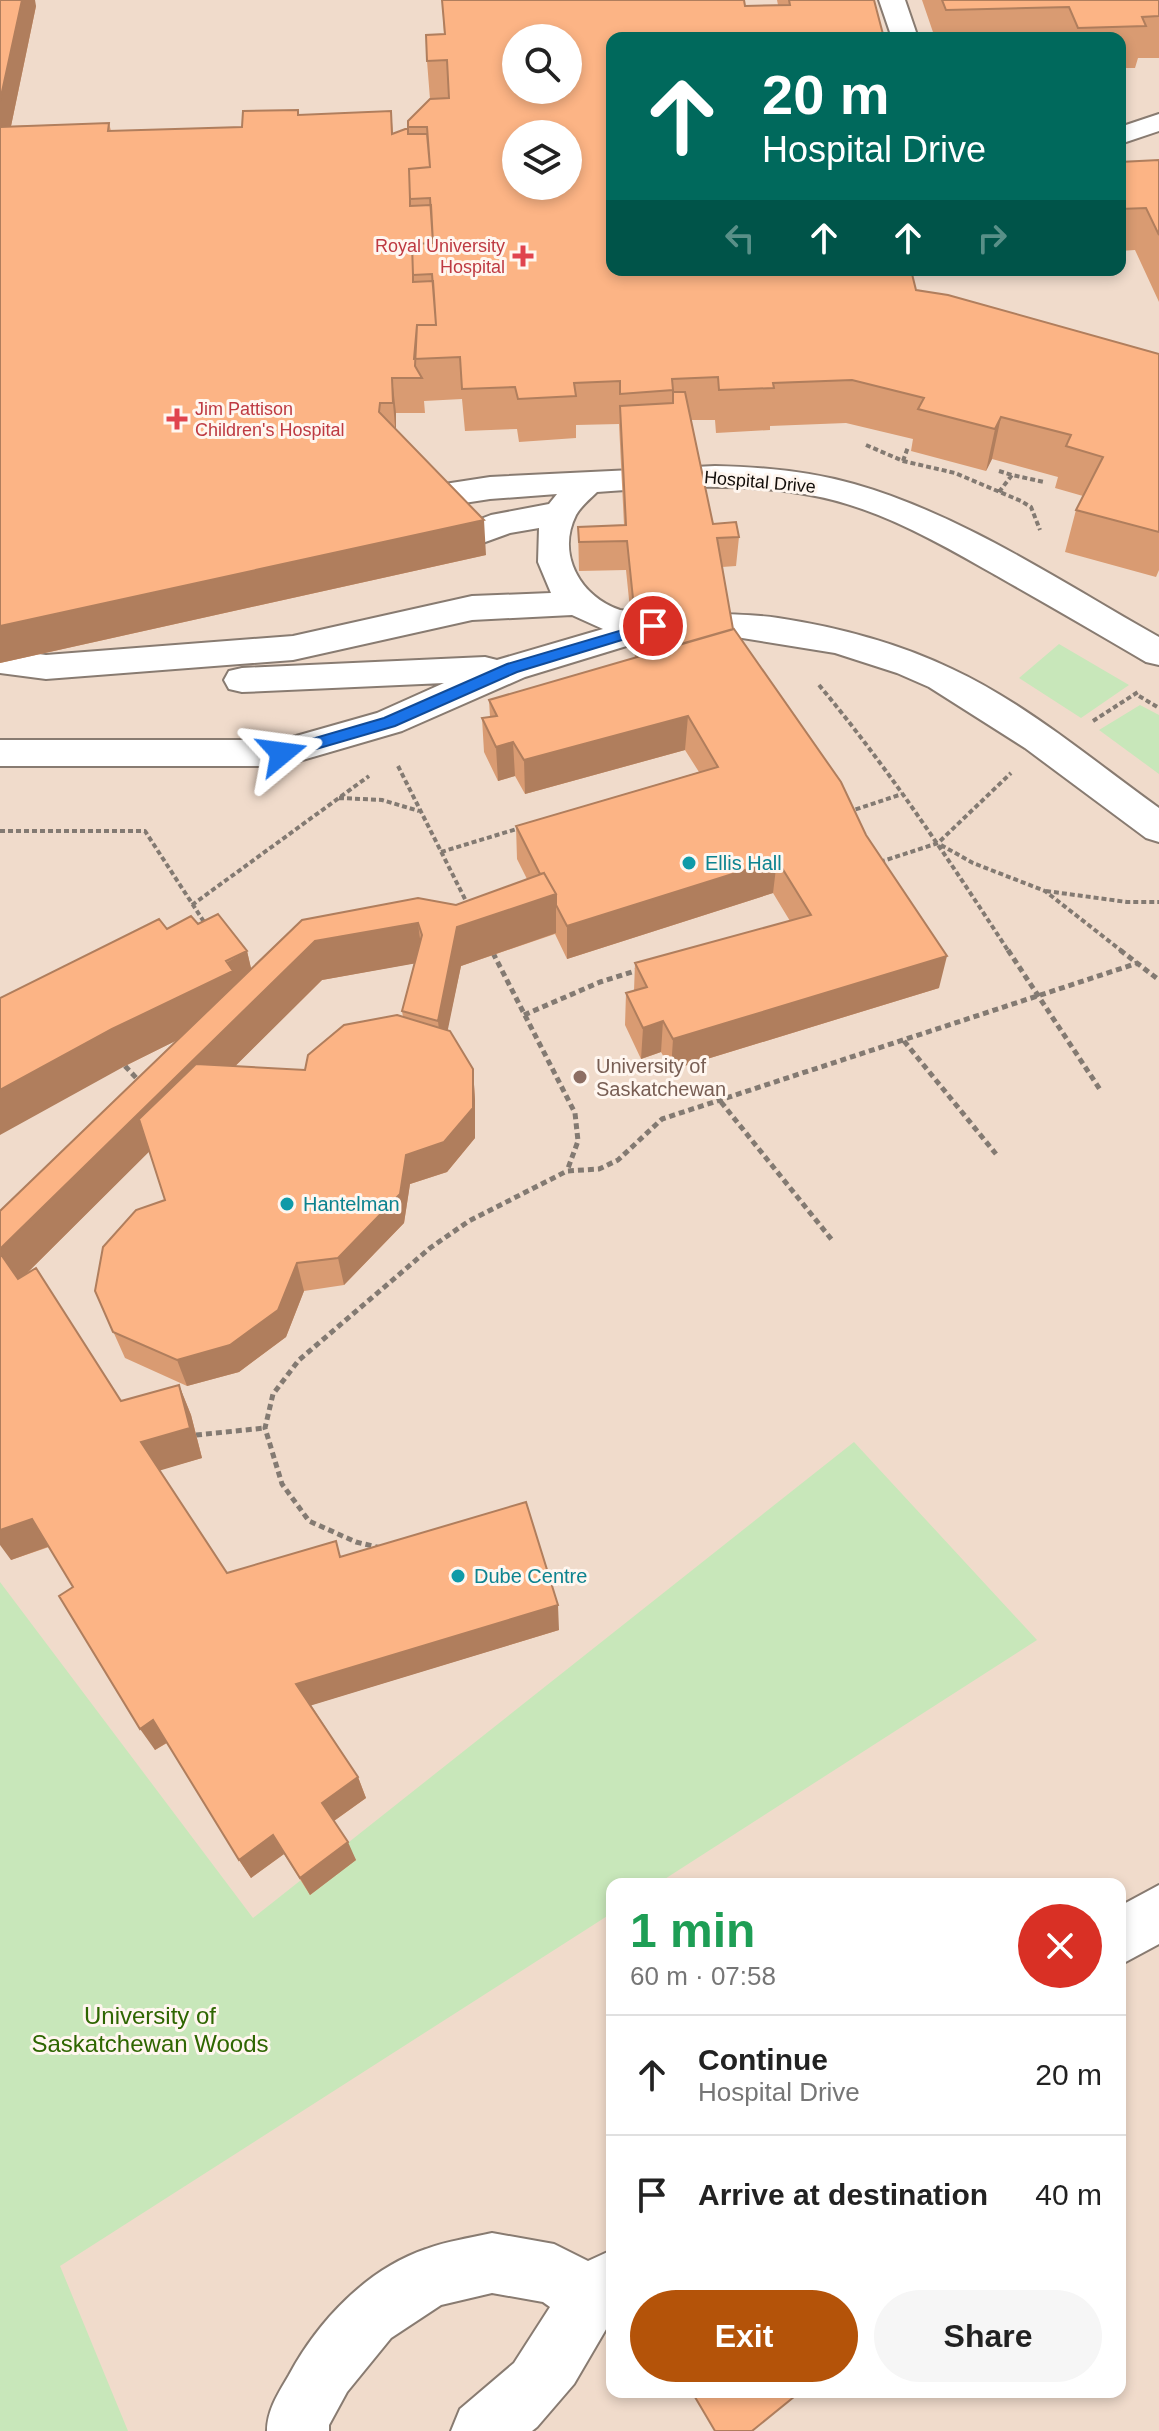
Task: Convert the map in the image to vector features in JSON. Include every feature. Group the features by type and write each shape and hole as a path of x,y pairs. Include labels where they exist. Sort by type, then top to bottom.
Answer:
{"street":[{"path":"892,0 903,32"},
{"path":"1126,134 1159,122"},
{"name":"Hospital Drive","path":"364,508 490,488 686,476 791,481 887,505 934,526 1159,653"},
{"path":"588,482 561,513 551,553 559,575 577,603 602,616 653,626 754,626 804,634 910,664 954,684 1049,747 1159,828"},
{"path":"400,561 503,523 561,513"},
{"path":"0,661 46,667 293,648 472,608 577,603"},
{"path":"0,683 67,689 512,668 653,626"},
{"path":"0,753 282,753 392,739 512,668"},
{"path":"0,723 392,739"},
{"path":"1126,1934 1159,1912"},
{"path":"298,2431 298,2420 325,2370 352,2338 370,2317 428,2278 492,2263 554,2274 600,2288 559,2353 510,2412 482,2431"}],"path":[{"path":"903,461 908,447"},
{"path":"999,471 1044,482"},
{"path":"999,492 1012,475"},
{"path":"812,680 837,704 938,843 1101,1091"},
{"path":"1049,747 1149,686"},
{"path":"1135,694 1159,708"},
{"path":"392,739 420,811 469,907"},
{"path":"873,864 938,843 1012,772"},
{"path":"192,905 373,773"},
{"path":"836,816 902,794"},
{"path":"339,798 382,800 420,811"},
{"path":"441,852 532,824"},
{"path":"0,831 145,831 213,937"},
{"path":"938,843 973,863 1045,891 1127,902 1159,902"},
{"path":"1045,891 1159,980"},
{"path":"493,953 575,1113 578,1141 567,1171"},
{"path":"391,1550 356,1542 309,1521 282,1484 265,1428 273,1394 299,1360 380,1289 469,1221 567,1171 599,1169 618,1160 662,1119 1138,963"},
{"path":"524,1015 600,982 644,969"},
{"path":"904,1041 996,1154"},
{"path":"125,1066 143,1086"},
{"path":"721,1102 832,1240"},
{"path":"196,1435 265,1428"}],"shaded area":[{"name":"University of Saskatchewan","path":"0,0 1159,0 1159,2431 0,2431"}],"green space":[{"path":"1059,644 1129,685 1081,718 1019,678"},
{"path":"1140,705 1159,715 1159,774 1099,730"},
{"name":"University of Saskatchewan Woods","path":"854,1442 1037,1640 666,1878 606,1878 606,1917 60,2266 128,2431 0,2431 0,1582 253,1918"}],"building":[{"path":"0,0 22,0 0,101"},
{"name":"Royal University Hospital","path":"442,0 744,0 745,6 790,5 789,0 874,0 882,32 606,32 606,276 912,276 916,290 948,295 1159,354 1159,532 1076,510 1103,457 1066,446 1071,435 1001,417 995,429 918,409 924,398 852,380 773,383 774,388 719,390 718,377 672,379 673,390 620,394 620,381 574,383 576,396 518,399 515,387 462,389 460,357 414,359 417,325 436,325 432,274 413,275 412,244 433,243 430,198 410,199 409,169 430,167 427,127 408,127 408,121 430,99 449,98 447,60 427,61 426,35 445,34"},
{"path":"942,0 1159,0 1159,16 1142,17 1146,26 1078,28 1069,7 946,10"},
{"name":"Jim Pattison Children's Hospital","path":"298,110 298,115 391,111 392,134 408,128 408,134 427,134 430,167 409,169 410,206 431,205 433,243 412,244 413,282 433,281 436,325 417,325 415,366 422,378 392,378 393,403 380,403 379,412 484,520 0,626 0,127 109,123 108,131 242,127 243,111"},
{"path":"1159,160 1159,235 1146,208 1126,209 1126,162"},
{"path":"673,392 685,392 713,524 736,522 739,537 717,538 733,629 639,656 627,541 579,542 578,527 626,525 620,406 673,403"},
{"name":"Ellis Hall","path":"734,629 841,782 866,835 947,956 673,1039 663,1021 643,1028 626,993 647,987 635,963 811,915 777,860 567,926 556,905 556,894 544,873 540,874 516,826 718,767 688,716 524,760 513,742 496,747 482,718 497,716 489,700"},
{"path":"544,873 556,894 457,927 438,1021 402,1011 422,935 418,923 315,941 0,1249 0,1211 302,920 418,898 456,905"},
{"path":"218,914 247,951 226,961 233,971 112,1029 0,1090 0,998 159,919 167,929 191,916 198,924"},
{"name":"Hantelman","path":"397,1015 450,1031 473,1069 473,1108 444,1142 406,1155 400,1194 338,1258 297,1263 278,1310 230,1345 177,1360 113,1332 95,1291 103,1247 136,1210 165,1200 139,1119 196,1064 305,1070 308,1055 344,1025"},
{"name":"Dube Centre","path":"0,1253 18,1279 36,1268 121,1401 179,1385 190,1428 141,1442 227,1573 336,1541 340,1557 526,1502 558,1605 296,1684 358,1777 322,1803 348,1842 300,1878 273,1835 239,1860 153,1720 140,1729 59,1596 73,1587 32,1519 0,1530"},
{"path":"696,2398 793,2398 752,2431 715,2431"}],"place":[{"name":"Royal University Hospital","path":"523,256"},
{"name":"Jim Pattison Children's Hospital","path":"177,419"},
{"name":"Ellis Hall","path":"689,863"},
{"name":"University of Saskatchewan","path":"580,1077"},
{"name":"Hantelman","path":"287,1204"},
{"name":"Dube Centre","path":"458,1576"}],"route":[{"path":"282,753 389,722 512,668 653,626"}]}
